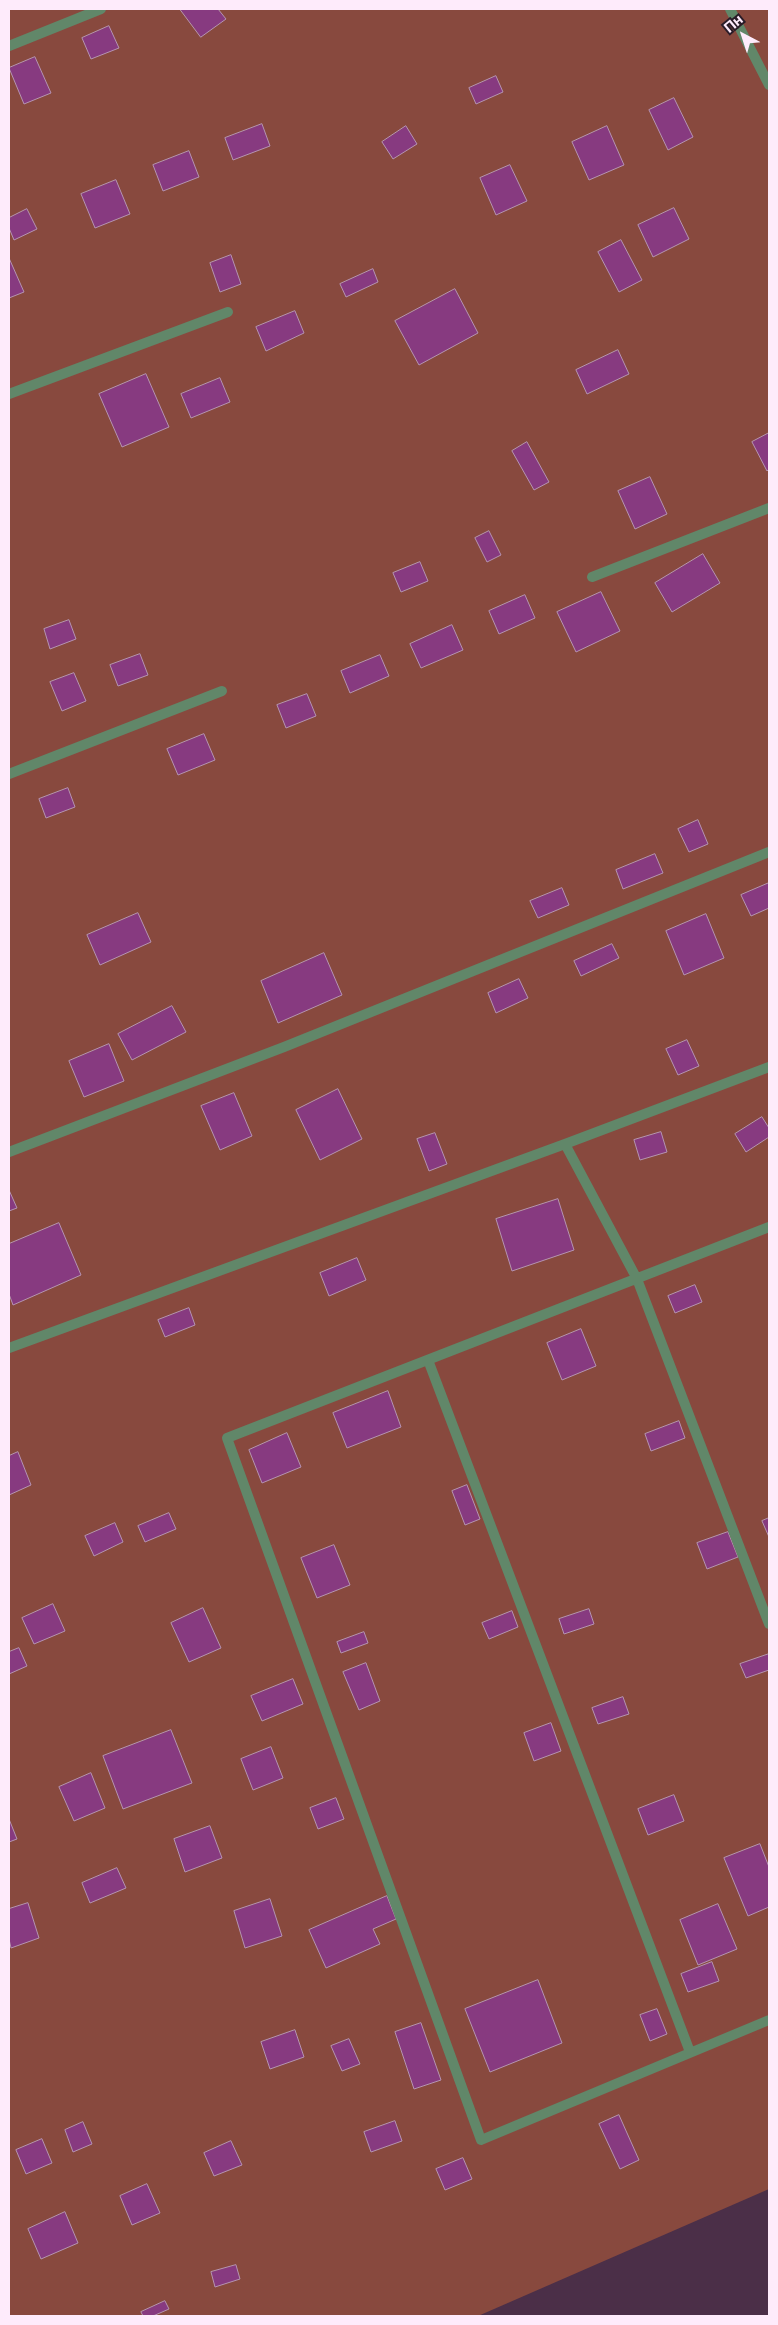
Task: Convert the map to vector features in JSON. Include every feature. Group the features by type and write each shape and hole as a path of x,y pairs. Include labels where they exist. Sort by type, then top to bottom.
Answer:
{"street":[{"path":"9,46 101,9"},
{"path":"730,9 769,85"},
{"path":"9,394 228,312"},
{"path":"592,577 769,508"},
{"path":"9,774 222,691"},
{"path":"9,1152 284,1047 769,852"},
{"path":"9,1348 769,1067"},
{"path":"565,1144 637,1279 769,1624"},
{"path":"769,1227 226,1438 481,2140 769,2020"},
{"path":"428,1360 690,2052"}],"shaded area":[{"path":"9,9 769,9 769,2189 478,2316 9,2316"}],"building":[{"path":"180,9 218,9 226,19 201,37"},
{"path":"109,26 119,48 91,59 82,38"},
{"path":"35,57 51,93 24,104 9,68"},
{"path":"496,76 503,92 476,104 469,88"},
{"path":"674,98 693,137 668,150 649,110"},
{"path":"262,124 270,146 233,160 225,138"},
{"path":"406,126 417,144 393,159 382,142"},
{"path":"607,126 624,165 589,180 572,142"},
{"path":"189,151 199,177 163,191 153,165"},
{"path":"510,165 527,201 496,215 480,178"},
{"path":"116,180 130,214 95,228 81,194"},
{"path":"674,208 689,239 653,257 638,225"},
{"path":"27,209 37,229 14,240 9,228 9,218"},
{"path":"621,240 642,280 619,292 598,252"},
{"path":"231,255 241,284 220,292 210,263"},
{"path":"9,258 24,292 9,298"},
{"path":"373,269 378,282 346,297 340,284"},
{"path":"455,289 478,333 419,365 395,321"},
{"path":"295,311 304,333 266,351 256,327"},
{"path":"618,350 629,374 587,394 576,370"},
{"path":"146,374 169,427 122,447 99,394"},
{"path":"220,378 230,402 191,418 181,394"},
{"path":"769,433 769,469 767,471 752,442"},
{"path":"527,442 549,482 534,490 512,451"},
{"path":"650,477 667,514 635,529 618,491"},
{"path":"489,531 501,555 487,562 475,538"},
{"path":"703,554 720,583 672,612 655,583"},
{"path":"420,562 428,581 401,592 393,573"},
{"path":"601,592 620,631 576,652 557,612"},
{"path":"525,595 535,618 499,634 489,611"},
{"path":"69,620 76,639 50,649 44,629"},
{"path":"452,625 463,650 421,668 410,644"},
{"path":"140,654 148,675 118,686 110,665"},
{"path":"380,655 389,676 350,693 341,671"},
{"path":"74,673 86,701 62,711 50,682"},
{"path":"307,694 316,716 286,728 277,705"},
{"path":"204,734 215,760 178,775 167,749"},
{"path":"68,788 75,807 46,818 39,799"},
{"path":"698,820 708,844 689,852 678,829"},
{"path":"655,854 663,873 623,889 616,870"},
{"path":"769,883 769,908 751,916 741,895"},
{"path":"562,888 569,905 538,918 530,901"},
{"path":"138,913 151,942 100,965 87,935"},
{"path":"706,914 724,958 684,975 666,931"},
{"path":"612,944 619,958 581,976 574,961"},
{"path":"324,953 342,995 278,1023 261,981"},
{"path":"519,979 528,998 496,1013 488,993"},
{"path":"172,1006 186,1032 132,1060 118,1034"},
{"path":"687,1040 699,1066 678,1075 666,1049"},
{"path":"109,1044 124,1081 84,1097 69,1061"},
{"path":"338,1089 362,1139 320,1160 296,1110"},
{"path":"234,1093 252,1136 220,1150 201,1106"},
{"path":"762,1117 769,1128 769,1137 746,1152 735,1134"},
{"path":"661,1132 667,1152 640,1160 634,1140"},
{"path":"435,1133 447,1164 429,1171 417,1139"},
{"path":"9,1190 17,1208 9,1211"},
{"path":"558,1199 574,1250 512,1271 496,1219"},
{"path":"59,1223 81,1275 13,1305 9,1294 9,1244"},
{"path":"357,1258 366,1280 329,1296 320,1273"},
{"path":"695,1285 702,1302 675,1313 668,1296"},
{"path":"189,1308 195,1325 165,1337 158,1320"},
{"path":"581,1329 596,1366 562,1380 547,1343"},
{"path":"388,1391 401,1427 347,1448 333,1413"},
{"path":"679,1421 685,1438 651,1451 645,1434"},
{"path":"287,1433 301,1467 262,1483 249,1450"},
{"path":"18,1452 31,1485 9,1495 9,1456"},
{"path":"467,1485 480,1519 465,1525 452,1491"},
{"path":"169,1513 176,1529 145,1542 138,1526"},
{"path":"769,1518 769,1537 762,1521"},
{"path":"115,1523 123,1542 94,1556 85,1536"},
{"path":"728,1532 738,1557 707,1569 697,1543"},
{"path":"334,1545 350,1585 317,1598 301,1558"},
{"path":"53,1604 65,1631 34,1644 22,1618"},
{"path":"203,1608 221,1648 189,1662 171,1623"},
{"path":"589,1609 594,1624 564,1634 559,1619"},
{"path":"512,1611 518,1627 489,1639 482,1623"},
{"path":"364,1632 368,1643 341,1653 337,1642"},
{"path":"19,1648 27,1666 9,1674 9,1652"},
{"path":"769,1654 769,1670 746,1678 740,1664"},
{"path":"366,1663 380,1701 359,1710 343,1672"},
{"path":"293,1679 303,1704 262,1721 251,1696"},
{"path":"623,1697 629,1714 598,1724 592,1708"},
{"path":"551,1723 561,1751 534,1761 524,1733"},
{"path":"171,1730 192,1783 123,1809 103,1756"},
{"path":"271,1747 283,1778 253,1790 241,1759"},
{"path":"91,1773 105,1808 74,1821 59,1787"},
{"path":"674,1795 684,1821 648,1835 638,1809"},
{"path":"336,1798 344,1819 318,1829 310,1808"},
{"path":"9,1819 17,1839 9,1842"},
{"path":"210,1826 222,1858 185,1872 174,1839"},
{"path":"760,1844 769,1867 769,1907 748,1916 724,1858"},
{"path":"117,1868 126,1888 90,1903 82,1883"},
{"path":"387,1896 396,1919 373,1929 380,1944 326,1968 309,1930"},
{"path":"270,1899 282,1936 245,1948 234,1911"},
{"path":"28,1903 39,1938 11,1948 9,1939 9,1909"},
{"path":"718,1904 737,1949 698,1965 680,1920"},
{"path":"712,1962 719,1981 688,1992 681,1974"},
{"path":"538,1980 562,2043 490,2072 465,2009"},
{"path":"657,2009 667,2034 650,2041 640,2015"},
{"path":"421,2023 441,2080 414,2089 395,2032"},
{"path":"295,2030 304,2057 270,2069 261,2042"},
{"path":"349,2039 360,2064 342,2071 331,2046"},
{"path":"619,2115 639,2160 620,2169 599,2124"},
{"path":"395,2121 402,2141 371,2152 364,2132"},
{"path":"83,2122 92,2144 73,2152 65,2130"},
{"path":"42,2139 52,2163 26,2174 16,2150"},
{"path":"231,2141 242,2165 214,2176 204,2153"},
{"path":"463,2158 472,2179 445,2190 436,2169"},
{"path":"147,2184 160,2213 132,2225 120,2196"},
{"path":"65,2212 78,2243 41,2259 28,2229"},
{"path":"236,2265 240,2279 215,2287 211,2272"},
{"path":"165,2301 169,2309 153,2316 143,2316 141,2312"}]}
